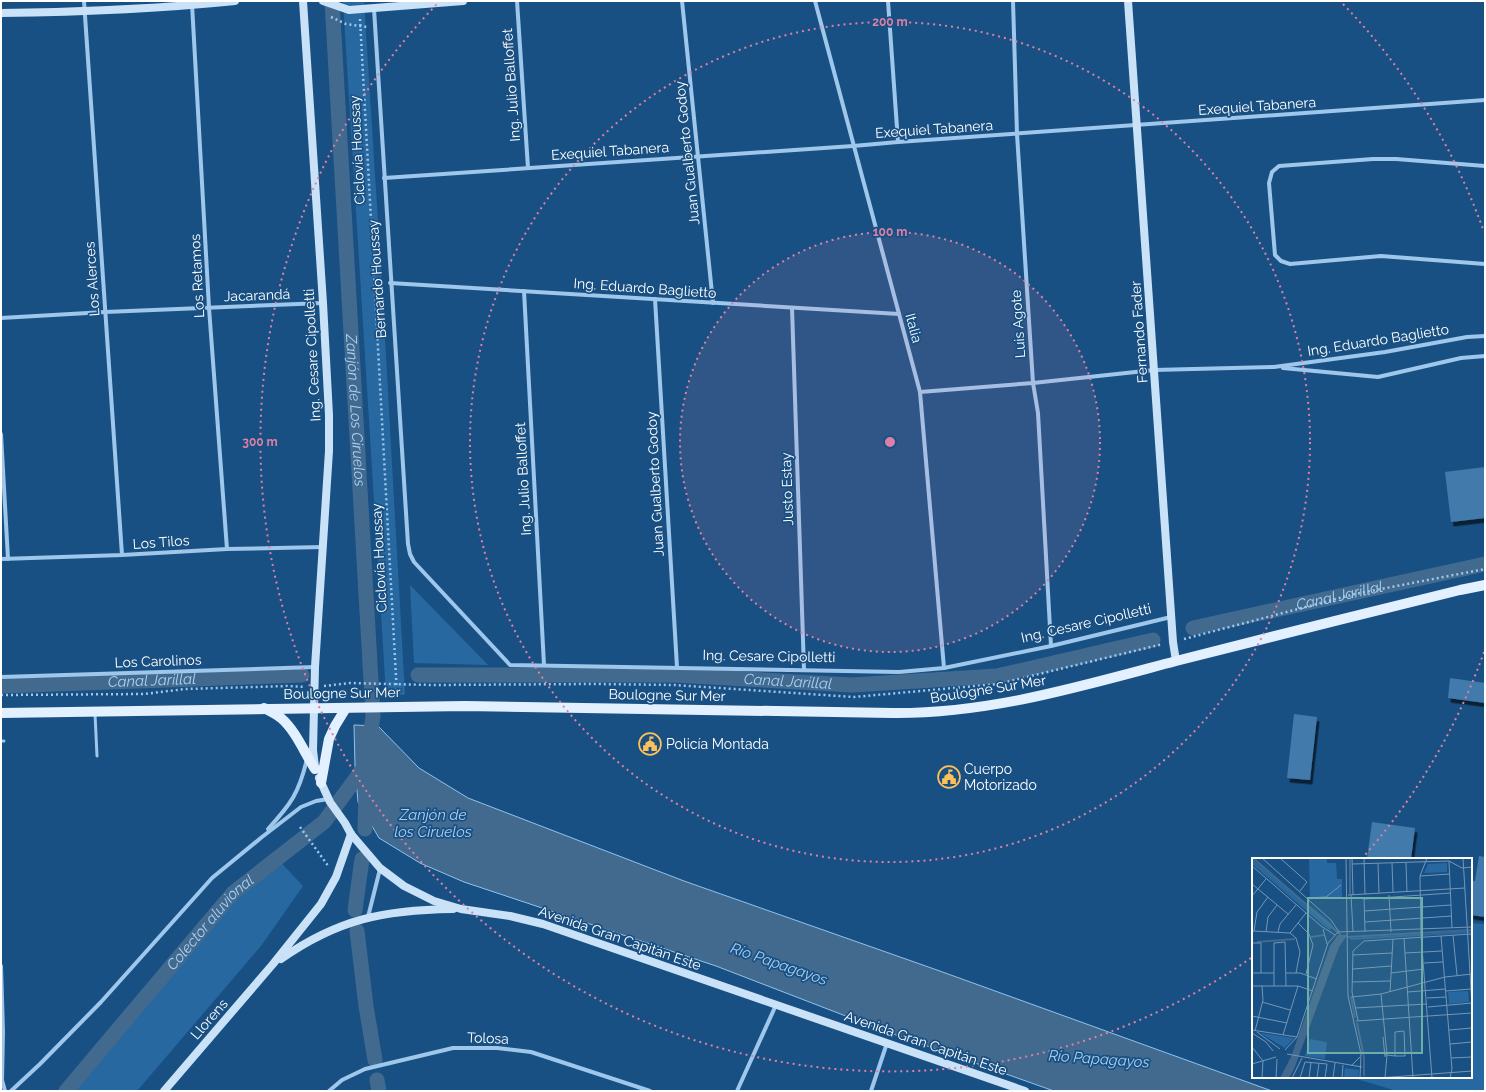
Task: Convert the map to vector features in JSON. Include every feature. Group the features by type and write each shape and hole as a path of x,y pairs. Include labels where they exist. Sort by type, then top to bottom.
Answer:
{"main road":[{"name":"Boulogne Sur Mer","path":"1,713 465,706 923,713 967,709 1032,698 1395,605 1485,585"},
{"path":"264,708 281,718 288,726 297,738 315,769"},
{"path":"321,783 329,739 346,708"}],"street":[{"name":"Los Alerces","path":"84,1 122,555"},
{"path":"1,14 84,12 235,1"},
{"name":"Ing. Cesare Cipolletti","path":"303,1 329,416 329,444 315,667 314,708"},
{"path":"323,1 349,10 359,10 374,5 463,1"},
{"name":"Ing. Julio Balloffet","path":"517,1 528,168"},
{"name":"Juan Gualberto Godoy","path":"682,1 713,303"},
{"name":"Italia","path":"815,1 920,392 944,668"},
{"path":"888,1 898,142"},
{"name":"Luis Agote","path":"1013,1 1017,134 1033,383 1038,412 1051,646"},
{"name":"Fernando Fader","path":"1128,1 1171,617 1176,662"},
{"name":"Los Retamos","path":"192,3 209,308 227,549"},
{"name":"Bernardo Houssay","path":"374,5 390,283 408,544 410,554"},
{"name":"Exequiel Tabanera","path":"384,178 1137,126 1485,100"},
{"path":"1485,166 1396,159 1373,159 1279,166 1272,172 1269,183 1275,255 1281,261 1290,264 1381,256 1485,264"},
{"name":"Ing. Eduardo Baglietto","path":"390,283 899,314"},
{"name":"Ing. Julio Balloffet","path":"524,291 544,665"},
{"name":"Juan Gualberto Godoy","path":"655,299 677,667"},
{"name":"Jacarandá","path":"1,318 323,303"},
{"name":"Justo Estay","path":"792,308 804,670"},
{"name":"Ing. Eduardo Baglietto","path":"920,392 1033,383 1154,370 1274,367 1385,352 1467,337 1485,336"},
{"name":"Ing. Eduardo Baglietto","path":"1274,367 1378,377 1461,358 1485,356"},
{"path":"1,434 8,559"},
{"name":"Los Tilos","path":"1,559 122,555 227,549 323,547"},
{"name":"Ing. Cesare Cipolletti","path":"410,554 414,562 510,665 899,672 944,668 1051,646 1171,617"},
{"name":"Los Carolinos","path":"1,677 315,667"},
{"name":"Avenida Gran Capitán Este","path":"314,708 313,750 315,769 329,800 352,834 380,868 398,882 420,894 434,901 462,908 510,916 543,924 1025,1091"},
{"path":"262,837 282,814 297,792 303,776 307,757"},
{"path":"11,1091 101,1002 212,878 301,807 316,801 329,800"},
{"name":"Llorens","path":"164,1091 273,964 321,904 336,877 352,834"},
{"path":"368,917 380,868"},
{"name":"Llorens","path":"273,964 297,947 316,937 341,926 368,917 405,911 462,908"},
{"path":"1,966 2,1080 5,1091"},
{"path":"737,1091 776,1005"},
{"path":"871,1091 887,1043"},
{"name":"Tolosa","path":"329,1091 342,1080 364,1069 453,1048 497,1048 531,1052 650,1091"}],"lane":[{"path":"95,711 96,756"}],"path":[{"name":"Ciclovía Houssay","path":"359,10 394,668 398,706"},
{"path":"333,17 346,24 375,29"},
{"path":"1,695 144,694 185,689 288,686 314,687 350,682 394,683"},
{"path":"300,827 336,877"}],"shaded area":[{"path":"343,1 364,1 382,285 405,695 386,694"},
{"path":"410,585 488,665 414,663"},
{"path":"272,853 303,886 261,946 137,1091 66,1091 234,884"},
{"path":"1472,923 1485,924 1485,1091 1397,1091 1353,1078 1472,1078"}],"water":[{"name":"Zanjón de los Ciruelos","path":"354,725 378,726 419,768 468,798 684,881 937,970 1272,1091 1054,1091 882,1030 716,966 464,882 420,863 379,838 358,802"}],"building":[{"path":"1485,467 1485,518 1451,522 1445,472"},
{"path":"1450,678 1485,683 1485,703 1448,698"},
{"path":"1294,714 1317,717 1310,780 1287,778"},
{"path":"1372,822 1415,828 1411,858 1367,858"},
{"path":"1479,856 1485,857 1485,917 1472,915 1472,881 1475,881"}],"waterway":[{"name":"Zanjón de Los Ciruelos","path":"332,1 373,716 369,744"},
{"name":"Canal Jarillal","path":"1193,628 1485,564"},
{"name":"Canal Jarillal","path":"418,675 674,675 852,685 997,676 1153,640"},
{"name":"Canal Jarillal","path":"1,686 302,675"},
{"name":"Colector aluvional","path":"66,1091 233,893 324,822 365,766"},
{"name":"Zanjón de Los Ciruelos","path":"365,829 366,794"},
{"name":"Colector aluvional","path":"355,910 362,859"},
{"name":"Colector aluvional","path":"357,931 366,1006 375,1060"},
{"name":"Colector aluvional","path":"377,1080 379,1091"}],"place":[{"name":"Policía Montada","path":"650,744"},
{"name":"Cuerpo Motorizado","path":"949,777"}],"water label":[{"name":"Río Papagayos","path":"779,964"},
{"name":"Río Papagayos","path":"1099,1059"}]}
